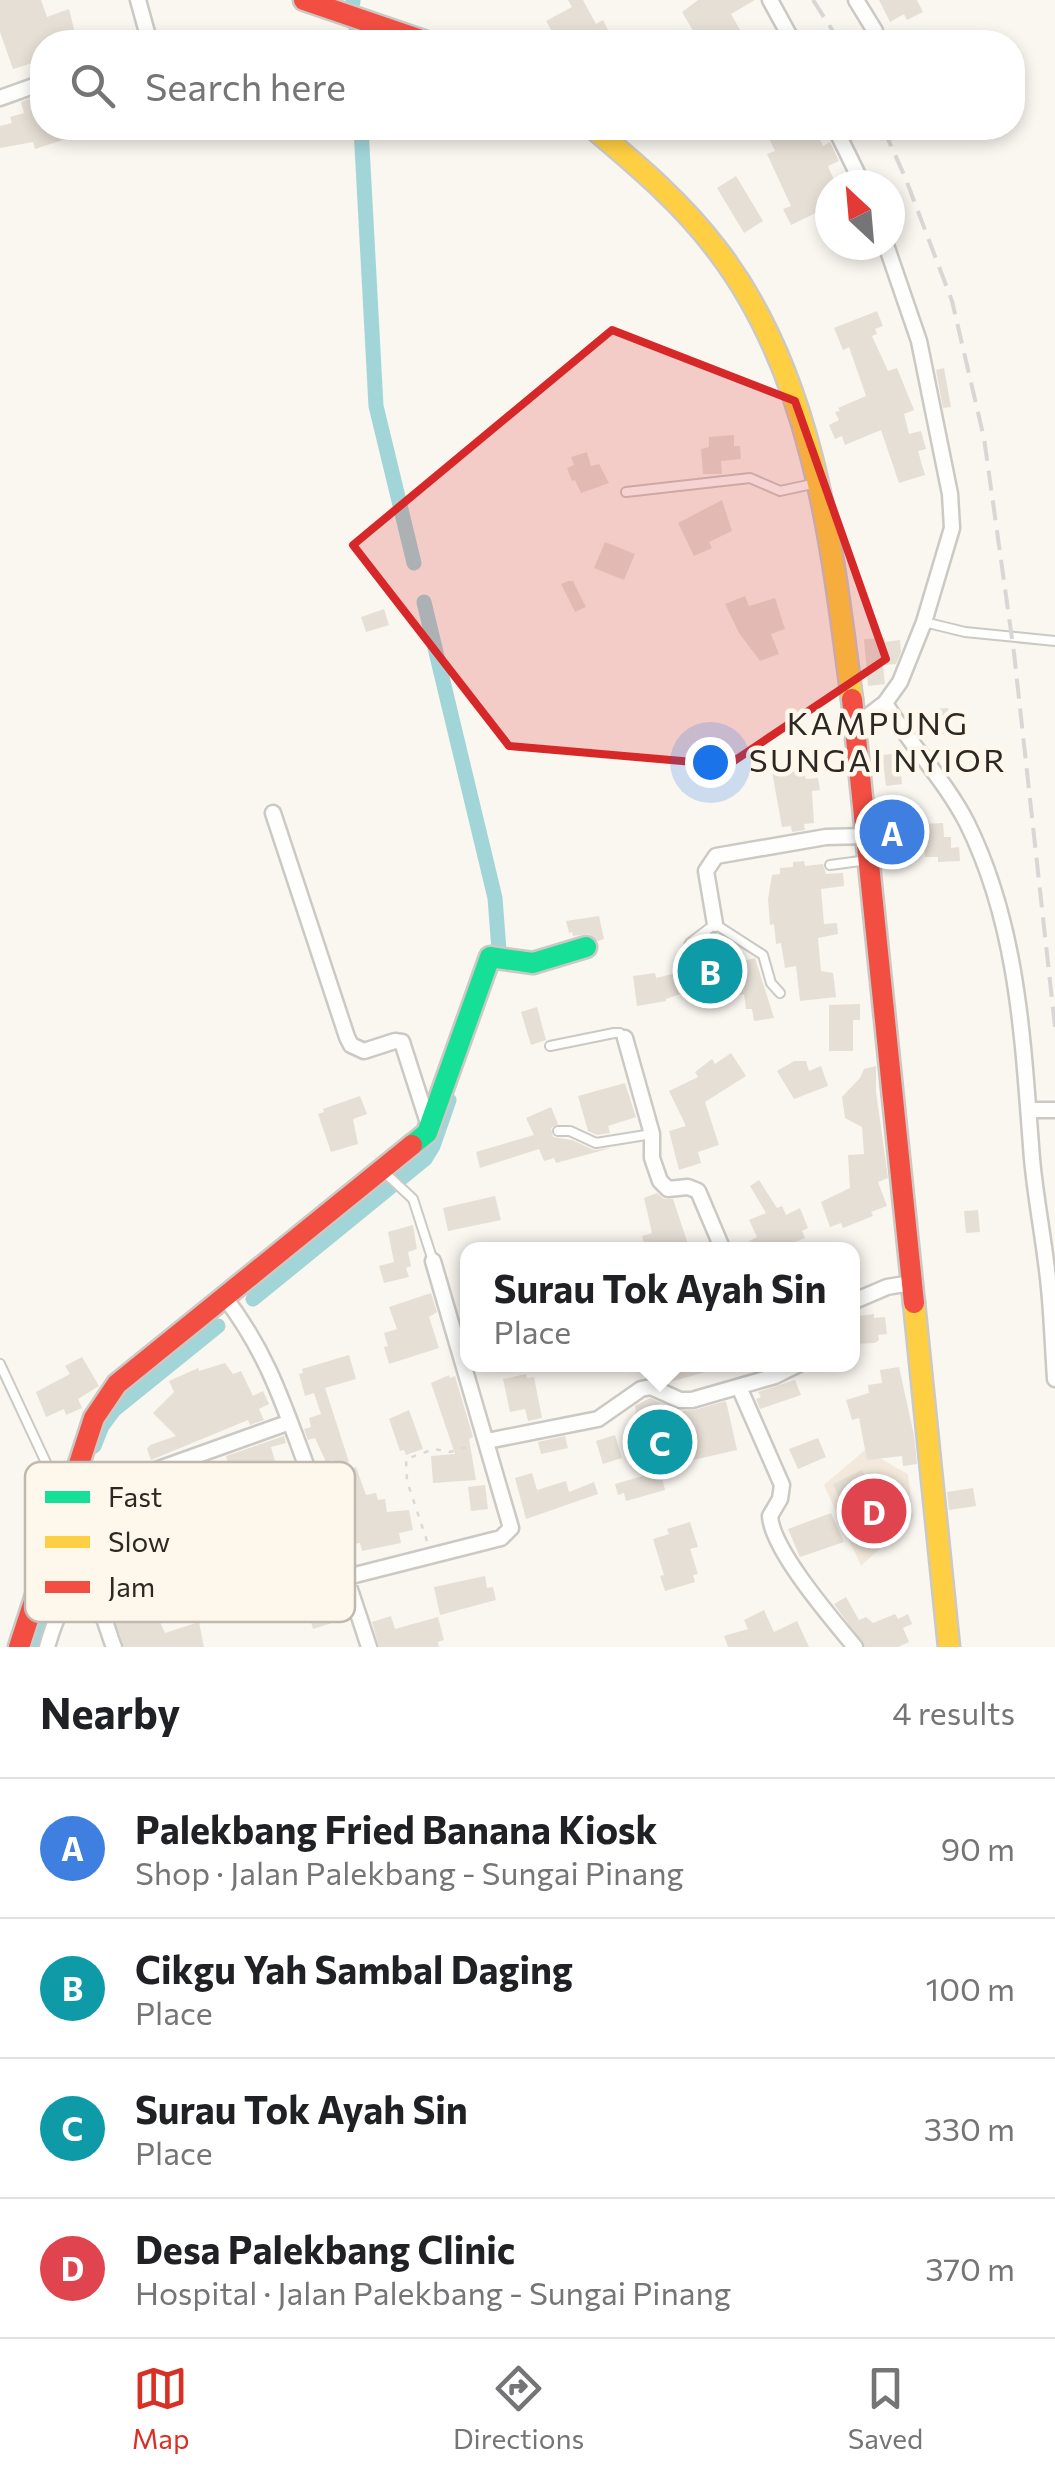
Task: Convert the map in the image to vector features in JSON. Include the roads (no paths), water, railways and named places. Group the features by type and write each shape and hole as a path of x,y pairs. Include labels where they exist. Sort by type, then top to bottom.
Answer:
{"street":[{"path":"138,0 146,30"},
{"path":"304,0 392,30"},
{"path":"770,0 786,30"},
{"path":"856,0 873,30"},
{"path":"0,98 30,88"},
{"path":"610,140 668,188 699,223 743,286 790,382 818,482 856,725 948,1647"},
{"path":"842,140 856,170"},
{"path":"856,725 885,704 900,682 949,541 950,494 919,341 891,260"},
{"path":"885,704 950,795 993,885 1008,941 1050,1290 1055,1380"},
{"path":"273,812 347,1037 357,1050 364,1051 402,1042 429,1126"},
{"path":"715,924 706,871 716,856 826,837 866,836"},
{"path":"79,1462 94,1418 108,1394 389,1177 429,1126 498,959 534,963 586,946"},
{"path":"625,1038 652,1134 652,1158 660,1182 668,1189 688,1187 698,1191 720,1242"},
{"path":"1030,1110 1055,1110"},
{"path":"433,1260 460,1350"},
{"path":"860,1299 887,1287 911,1283"},
{"path":"227,1300 253,1334 275,1380 305,1462"},
{"path":"355,1576 500,1538 511,1528 466,1372"},
{"path":"487,1441 598,1419 641,1389 651,1387 680,1400 739,1387 768,1372"},
{"path":"739,1387 782,1485 770,1516 772,1529 806,1585 855,1647"},
{"path":"178,1462 290,1422"},
{"path":"355,1604 368,1647"},
{"path":"19,1647 27,1622"},
{"path":"48,1647 55,1622"},
{"path":"104,1622 114,1647"}],"lane":[{"path":"626,492 750,478 780,491 818,482"},
{"path":"924,622 965,632 1055,640"},
{"path":"830,865 868,860"},
{"path":"689,959 686,953 690,944 715,924 763,955 771,984 780,993"},
{"path":"550,1046 614,1033 625,1038"},
{"path":"558,1130 596,1143 652,1134"},
{"path":"389,1177 413,1199 433,1260"},
{"path":"0,1364 46,1462"}],"waterway":[{"path":"362,140 376,406 414,563"},
{"path":"424,602 495,898 499,950 496,964"},
{"path":"253,1299 425,1159 449,1100"},
{"path":"94,1446 114,1410 218,1326"},
{"path":"32,1647 40,1622"}],"railway":[{"path":"813,0 832,30"},
{"path":"888,140 952,301 984,438 1014,653 1055,1027"}],"place":[{"name":"Palekbang Fried Banana Kiosk","path":"892,832"},
{"name":"Cikgu Yah Sambal Daging","path":"710,971"},
{"name":"Surau Tok Ayah Sin","path":"660,1442"},
{"name":"Desa Palekbang Clinic","path":"874,1511"}],"district":[{"name":"KAMPUNG SUNGAI NYIOR","path":"878,740"}]}
